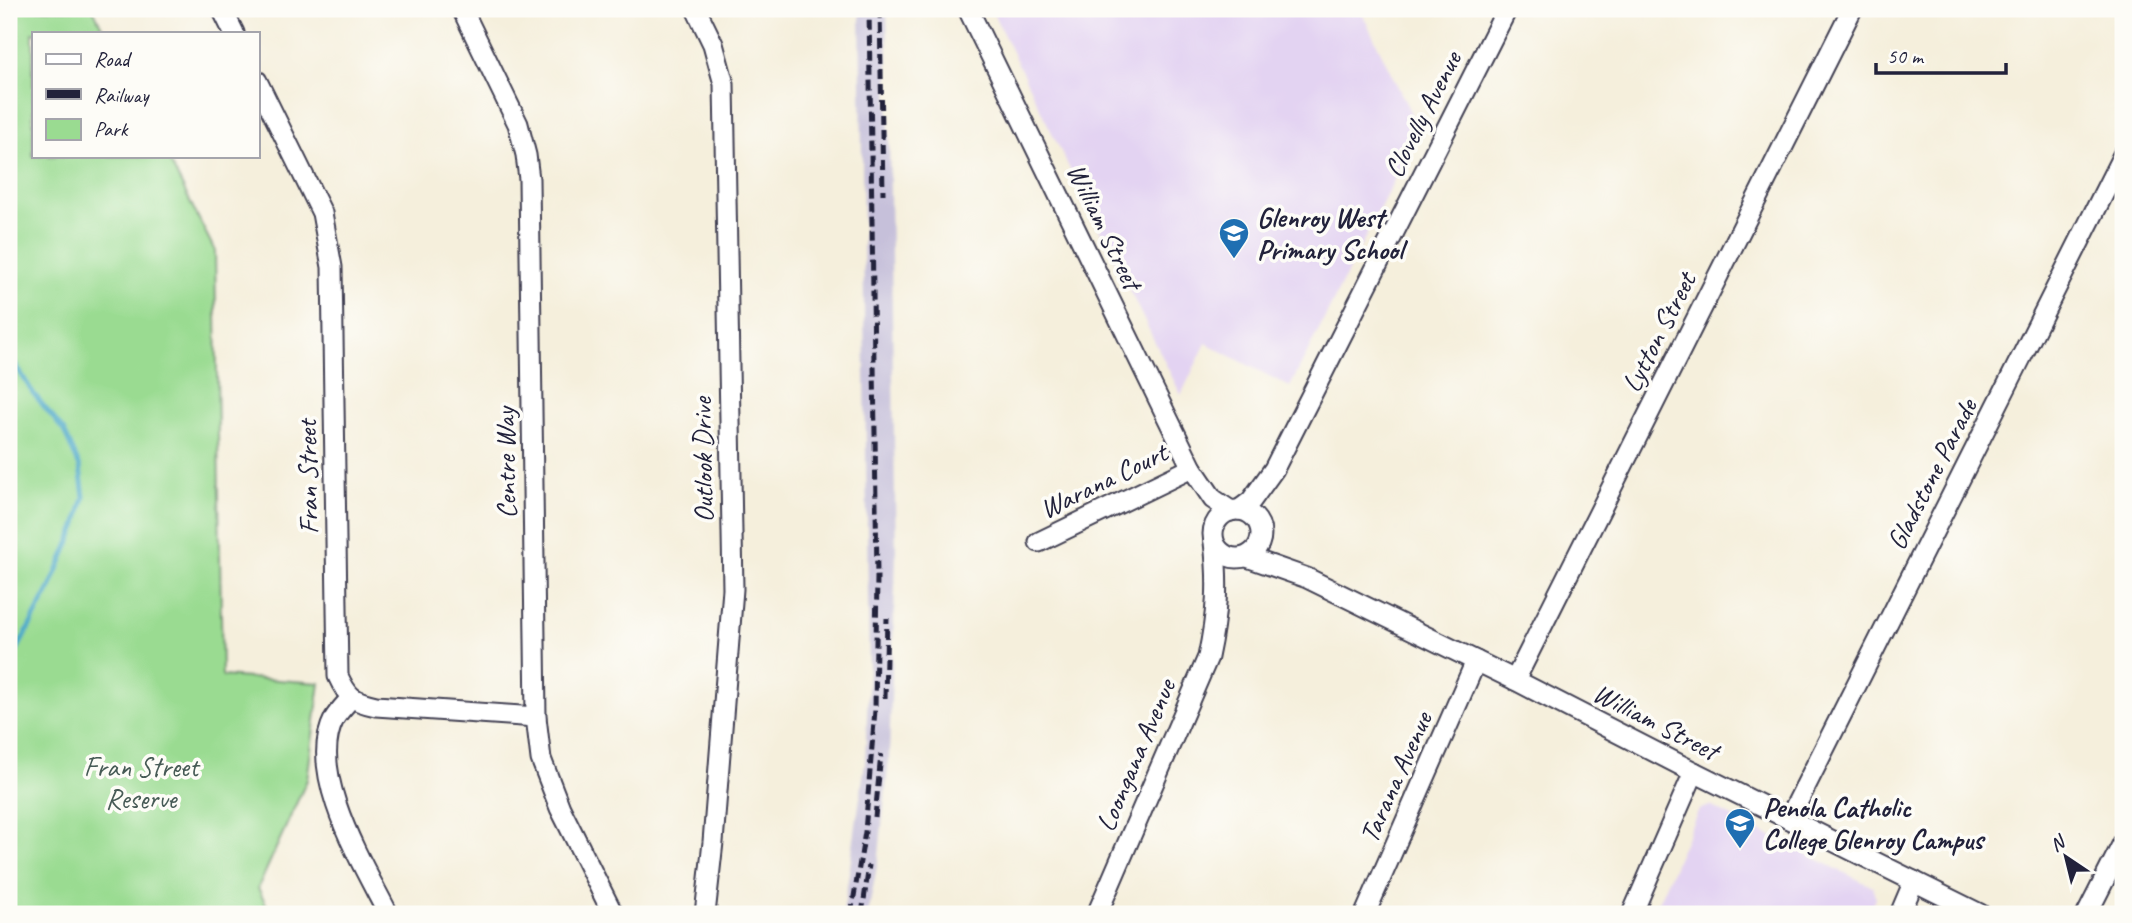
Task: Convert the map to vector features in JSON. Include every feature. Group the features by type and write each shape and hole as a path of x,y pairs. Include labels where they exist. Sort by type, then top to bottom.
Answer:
{"street":[{"path":"222,9 234,32"},
{"name":"Centre Way","path":"462,9 518,124 529,179 536,717 541,759 560,808 613,914"},
{"name":"Outlook Drive","path":"695,9 713,44 724,84 733,589 705,914"},
{"name":"William Street","path":"968,9 1192,468 1213,499 1235,511"},
{"name":"Clovelly Avenue","path":"1235,511 1251,501 1274,469 1507,9"},
{"name":"Lytton Street","path":"1515,680 1852,9"},
{"name":"Fran Street","path":"259,85 322,213 332,267 338,676 351,698"},
{"name":"Gladstone Parade","path":"1789,819 2123,155"},
{"name":"William Street","path":"1192,468 1200,503 1214,538"},
{"name":"Warana Court","path":"1039,542 1192,468"},
{"name":"Clovelly Avenue","path":"1260,530 1274,469"},
{"path":"1235,511 1247,512 1260,530 1259,545 1243,558 1224,554 1214,538 1218,520 1235,511"},
{"name":"William Street","path":"1260,530 1274,553 1307,578"},
{"name":"Loongana Avenue","path":"1214,538 1218,580 1216,616"},
{"name":"William Street","path":"1243,558 1307,578 1980,914"},
{"name":"Loongana Avenue","path":"1097,914 1208,657 1225,584 1243,558"},
{"name":"Tarana Avenue","path":"1365,914 1476,661"},
{"path":"388,914 338,812 329,776 327,750 334,719 351,698 376,706 536,717"},
{"path":"1632,914 1693,772"},
{"path":"2087,914 2123,843"},
{"path":"1899,914 1914,881"}],"shaded area":[{"path":"860,9 887,9 896,556 889,757 879,855 868,914 843,914 865,764 869,669"},
{"name":"Glenroy West Primary School","path":"991,9 1360,9 1419,130 1290,387 1206,343 1181,395"},
{"name":"Penola Catholic College Glenroy Campus","path":"1710,806 1873,887 1876,899 1868,914 1653,914 1697,813"}],"green space":[{"name":"Fran Street Reserve","path":"9,9 93,9 104,32 32,32 32,158 168,158 215,251 222,676 320,683 307,780 258,888 271,914 9,914"}],"waterway":[{"path":"9,354 33,393 64,431 80,467 84,497 76,527 50,588 9,665"}],"railway":[{"path":"851,914 865,832 875,710 877,577 869,9"},
{"path":"880,9 883,194"},
{"path":"885,698 887,618"},
{"path":"875,817 881,754"},
{"path":"862,914 869,865"}],"place":[{"name":"Glenroy West Primary School","path":"1234,260"},
{"name":"Penola Catholic College Glenroy Campus","path":"1740,850"}]}
